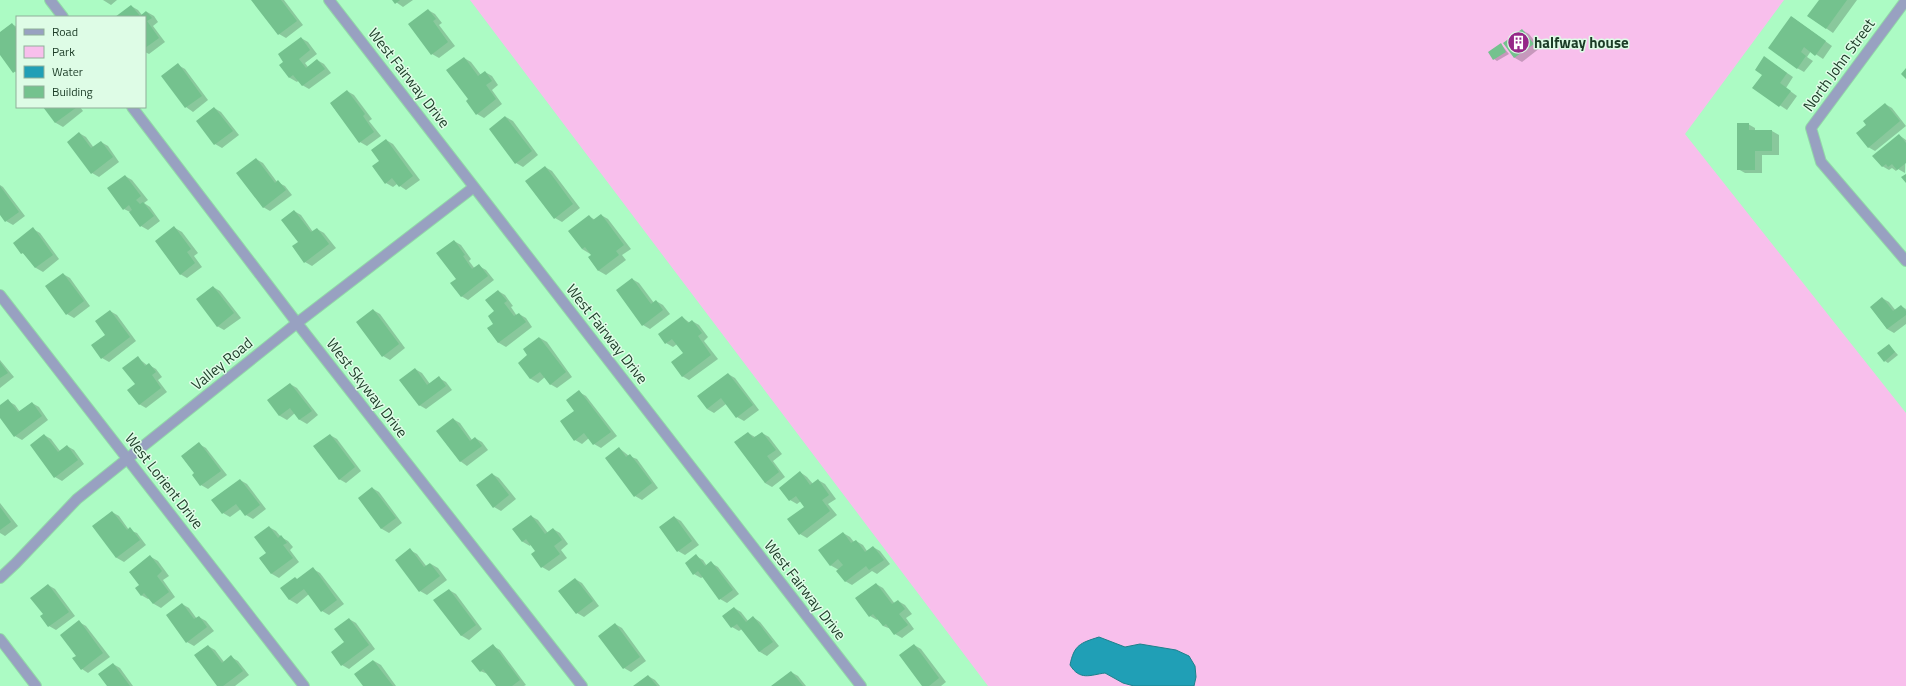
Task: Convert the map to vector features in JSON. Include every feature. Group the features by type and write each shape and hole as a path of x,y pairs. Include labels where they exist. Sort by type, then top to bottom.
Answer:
{"street":[{"path":"50,0 62,16"},
{"name":"West Fairway Drive","path":"329,0 861,686"},
{"name":"North John Street","path":"1905,2 1811,128 1821,162 1906,261"},
{"name":"West Skyway Drive","path":"133,108 297,323 582,686"},
{"name":"Valley Road","path":"0,578 77,499 297,323 474,187"},
{"name":"West Lorient Drive","path":"0,295 304,686"},
{"path":"0,639 36,686"}],"green space":[{"path":"470,0 1784,0 1685,134 1906,413 1906,686 988,686"}],"water":[{"path":"1099,637 1125,647 1140,644 1176,650 1189,656 1195,666 1196,677 1194,686 1134,686 1123,683 1105,673 1086,676 1078,673 1070,665 1076,649 1083,643"}],"building":[{"path":"251,0 281,0 297,21 278,35"},
{"path":"392,0 400,0 395,4"},
{"path":"1819,0 1847,0 1826,29 1807,16"},
{"path":"131,5 140,16 116,16"},
{"path":"428,9 436,19 433,21 448,42 431,55 408,24"},
{"path":"146,11 152,18 147,21 159,38 146,47 146,16 140,16"},
{"path":"1791,16 1826,41 1815,56 1804,47 1801,52 1806,56 1797,69 1768,48"},
{"path":"12,23 16,29 16,71 13,73 0,55 0,32"},
{"name":"halfway house","path":"1522,29 1534,44 1514,58 1503,43"},
{"path":"301,37 310,50 299,59 306,68 317,59 325,69 302,86 293,75 289,78 279,65 283,62 278,54"},
{"path":"1501,43 1506,52 1493,60 1488,52"},
{"path":"1764,56 1787,73 1780,83 1791,91 1779,107 1752,88 1762,75 1755,70"},
{"path":"464,57 478,76 485,71 492,81 486,85 496,99 476,115 466,101 468,99 446,70"},
{"path":"178,63 202,96 185,108 161,76"},
{"path":"1906,68 1906,79 1901,74"},
{"path":"347,90 365,114 363,116 374,132 359,143 330,103"},
{"path":"1885,103 1900,121 1868,148 1856,133 1866,125 1863,121"},
{"path":"214,107 233,131 214,145 196,121"},
{"path":"44,108 76,108 55,123"},
{"path":"505,116 532,151 515,164 489,129"},
{"path":"1737,123 1749,123 1749,130 1772,130 1772,151 1755,151 1755,170 1737,170"},
{"path":"79,132 91,148 101,141 113,157 91,174 67,142"},
{"path":"1899,134 1906,143 1906,163 1897,170 1892,164 1888,167 1886,164 1882,167 1872,156"},
{"path":"386,139 413,176 399,187 392,178 385,184 372,166 379,161 371,150"},
{"path":"256,158 275,183 278,180 286,190 263,208 236,173"},
{"path":"545,166 573,204 554,219 525,181"},
{"path":"1906,174 1906,183 1901,177"},
{"path":"125,175 141,196 136,200 140,204 143,202 154,216 140,227 129,212 132,210 129,205 123,210 107,188"},
{"path":"0,186 19,212 5,222 0,215"},
{"path":"294,210 311,232 317,228 329,244 304,263 292,246 298,242 281,220"},
{"path":"601,214 624,245 616,251 619,255 598,271 588,257 591,255 585,247 582,249 568,231 589,215 593,220"},
{"path":"174,226 191,249 187,252 195,263 180,275 155,241"},
{"path":"33,227 53,255 35,268 23,253 21,254 13,243"},
{"path":"454,240 465,255 463,256 472,269 479,264 488,276 461,297 450,283 456,279 436,253"},
{"path":"63,273 84,301 66,315 45,286"},
{"path":"632,278 651,304 656,300 663,310 642,326 616,290"},
{"path":"213,286 234,313 217,327 196,299"},
{"path":"498,290 507,301 504,303 514,316 519,313 526,322 498,343 487,328 493,324 488,316 494,311 485,300"},
{"path":"1882,297 1893,311 1901,305 1906,311 1906,315 1887,329 1870,307"},
{"path":"373,309 399,344 382,357 356,322"},
{"path":"110,310 130,337 101,359 91,345 105,335 95,321"},
{"path":"682,316 688,323 692,320 702,333 698,336 711,355 682,377 671,362 683,353 672,339 665,344 658,334"},
{"path":"539,337 566,372 550,385 540,372 530,379 518,363 527,355 523,349"},
{"path":"1889,344 1895,352 1884,362 1877,353"},
{"path":"138,356 145,366 149,363 156,372 152,375 161,388 139,405 127,390 135,384 122,368"},
{"path":"0,362 8,373 0,378"},
{"path":"415,368 427,385 439,376 446,386 419,406 399,380"},
{"path":"728,373 753,405 736,418 721,398 707,409 697,396"},
{"path":"290,383 312,411 299,420 290,408 279,416 267,400"},
{"path":"579,390 611,432 593,445 584,433 574,441 560,421 574,411 566,400"},
{"path":"8,399 18,412 32,402 42,416 14,437 0,418 0,405"},
{"path":"453,418 470,441 475,437 482,446 460,462 436,431"},
{"path":"748,432 753,438 762,432 776,450 767,456 779,472 765,483 734,442"},
{"path":"44,434 58,452 67,445 78,460 54,478 30,445"},
{"path":"330,434 355,467 339,480 313,446"},
{"path":"199,442 221,471 200,486 192,475 194,473 181,456"},
{"path":"619,447 626,457 630,454 652,483 634,497 605,458"},
{"path":"800,471 810,485 818,479 829,495 822,500 830,511 799,535 787,519 804,507 796,496 789,501 779,488"},
{"path":"492,473 509,495 493,508 476,485"},
{"path":"240,479 260,505 245,516 236,504 222,514 211,500"},
{"path":"372,487 396,518 381,529 358,498"},
{"path":"0,507 11,522 0,530"},
{"path":"112,511 127,530 130,527 140,540 116,558 92,526"},
{"path":"531,515 545,534 553,528 562,540 554,546 560,554 541,568 531,554 535,551 526,539 522,542 512,529"},
{"path":"674,516 692,541 677,552 659,527"},
{"path":"269,526 278,538 281,535 287,543 283,545 293,558 271,574 259,558 266,553 254,537"},
{"path":"843,532 851,543 856,540 865,552 873,546 884,560 869,570 866,566 845,582 836,571 843,565 838,559 830,566 818,550"},
{"path":"410,548 424,567 430,563 440,576 419,592 395,560"},
{"path":"696,554 705,566 711,561 733,590 719,600 698,571 693,575 685,563"},
{"path":"150,555 162,571 157,576 169,592 153,604 144,593 141,596 135,588 139,585 129,572"},
{"path":"313,567 337,600 321,612 304,589 289,600 280,588 295,577 297,579"},
{"path":"575,578 593,601 576,614 558,591"},
{"path":"876,583 892,604 898,600 905,609 899,614 908,625 894,635 886,624 883,626 873,614 869,617 855,598"},
{"path":"48,584 69,612 48,627 40,616 43,614 30,598"},
{"path":"449,589 476,625 461,636 433,600"},
{"path":"182,603 194,619 199,616 207,627 186,643 166,615"},
{"path":"734,607 746,622 753,616 773,642 759,652 737,624 731,628 722,616"},
{"path":"349,618 369,645 341,666 331,652 344,642 334,629"},
{"path":"79,620 103,653 81,670 72,658 76,656 60,635"},
{"path":"615,623 640,657 623,669 598,636"},
{"path":"493,644 520,680 512,686 496,686 483,669 480,672 471,661"},
{"path":"914,644 939,678 929,686 922,686 899,655"},
{"path":"208,645 222,663 231,655 243,671 223,686 217,686 194,655"},
{"path":"373,660 393,686 363,686 354,674"},
{"path":"113,663 130,686 107,686 98,674"},
{"path":"791,671 803,686 771,686"},
{"path":"648,675 657,686 633,686"}],"place":[{"name":"halfway house","path":"1518,43"}]}
